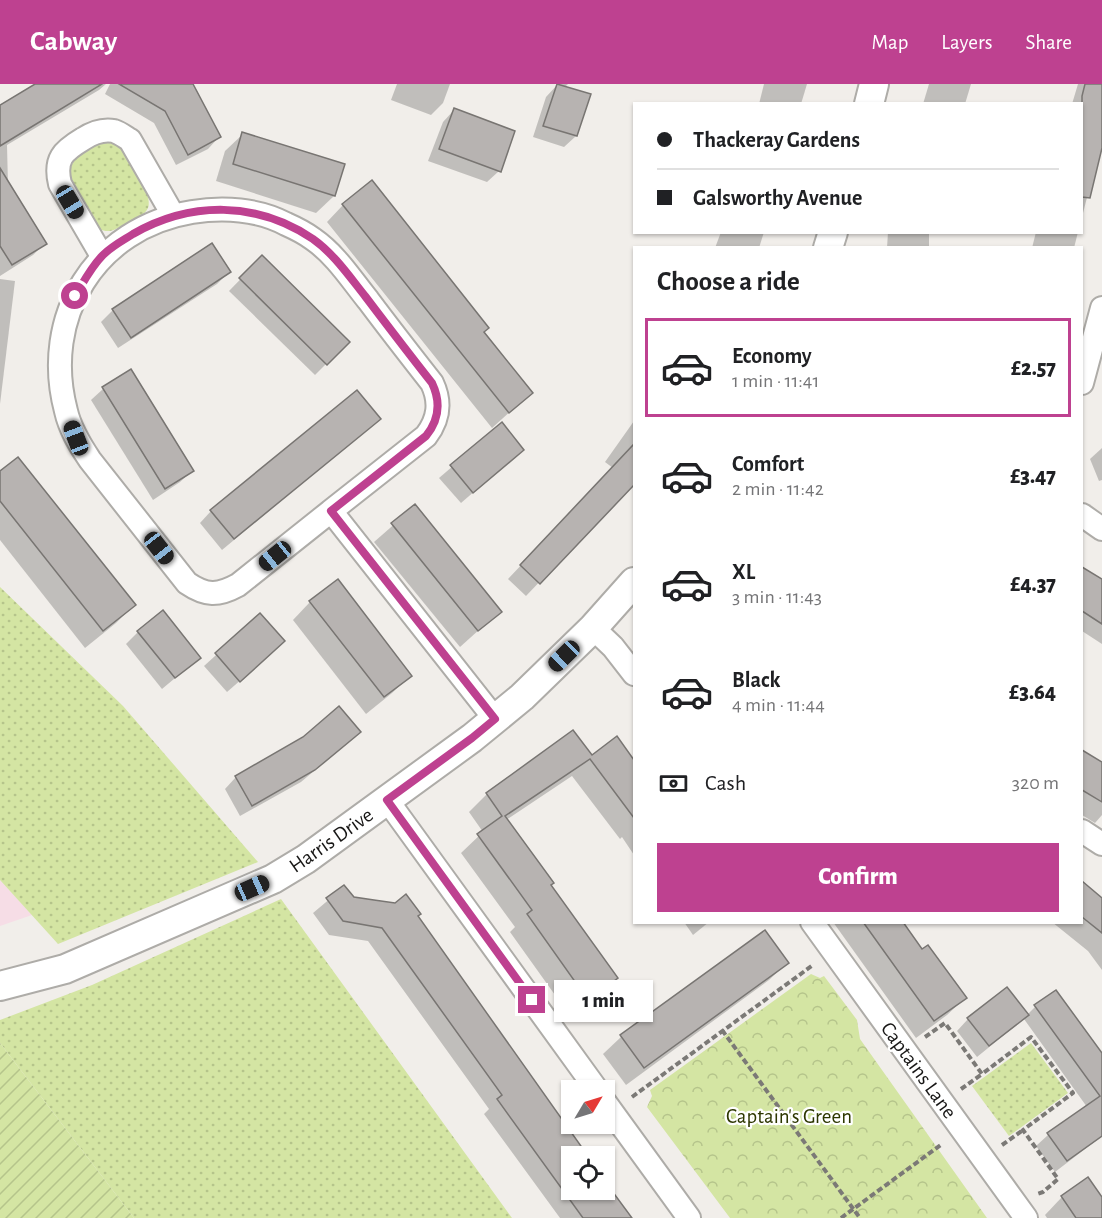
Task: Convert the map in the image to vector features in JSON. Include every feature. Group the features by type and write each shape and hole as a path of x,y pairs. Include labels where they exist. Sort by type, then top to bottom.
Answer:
{"street":[{"path":"870,102 874,84"},
{"path":"102,256 60,184 57,172 67,148 93,133 112,130 121,133 130,140 172,215"},
{"path":"229,209 254,213 283,222 314,240 338,262 432,383 437,394 438,404 433,427 426,436 238,585 225,592 211,594 187,583 90,460 76,438 66,412 58,355 66,320 75,296 102,256 116,244 152,223 172,215 229,209"},
{"path":"1083,379 1102,308"},
{"path":"331,511 495,719"},
{"path":"1083,516 1102,529"},
{"name":"Harris Drive","path":"0,986 65,969 273,879 306,859 472,738 522,697 593,628 633,583"},
{"path":"593,628 613,647 633,673"},
{"path":"387,800 590,1080"},
{"path":"1083,832 1102,844"},
{"name":"Captains Lane","path":"813,924 1021,1210"},
{"path":"615,1116 689,1218"}],"path":[{"path":"615,1101 722,1030 833,951"},
{"path":"907,1053 928,1034 945,1023 982,1074 1031,1037 1073,1093 1023,1130 1058,1179 1021,1210"},
{"path":"722,1030 860,1218"},
{"path":"841,1218 962,1130"}],"shaded area":[{"path":"0,880 32,915 0,926"}],"green space":[{"path":"101,143 115,144 126,155 138,173 149,202 148,208 141,216 110,231 99,229 79,200 71,179 70,169 75,160 88,149"},
{"path":"0,587 123,706 258,862 58,944 0,880"},
{"path":"281,899 512,1218 134,1218 0,1043 0,1020 92,985"},
{"name":"Captain's Green","path":"811,974 820,978 824,976 857,1020 860,1039 987,1218 730,1218 647,1107 652,1096 650,1090"},
{"path":"0,1043 134,1218 0,1218"},
{"path":"1031,1043 1068,1093 1009,1136 972,1086"}],"building":[{"path":"35,84 102,84 0,146 0,105"},
{"path":"119,84 193,84 221,137 188,155 165,111"},
{"path":"557,84 591,94 577,136 543,126"},
{"path":"1085,84 1102,84 1102,148 1090,198 1083,197 1082,96"},
{"path":"454,108 515,131 501,172 439,149"},
{"path":"242,132 345,164 335,196 233,164"},
{"path":"0,168 47,244 12,265 0,246"},
{"path":"372,180 489,328 484,332 533,393 509,413 342,204"},
{"path":"212,243 231,272 131,338 112,309"},
{"path":"262,255 350,342 327,365 239,278"},
{"path":"131,369 194,471 165,489 102,387"},
{"path":"357,390 381,419 234,539 210,510"},
{"path":"502,422 524,450 473,493 450,465"},
{"path":"633,445 633,486 540,584 520,565"},
{"path":"18,457 136,605 103,631 0,501 0,471"},
{"path":"415,504 502,612 478,631 391,523"},
{"path":"1083,568 1102,579 1102,624 1083,612"},
{"path":"338,579 412,676 384,697 309,601"},
{"path":"163,610 201,658 175,678 137,631"},
{"path":"260,613 285,641 240,682 215,653"},
{"path":"339,706 361,732 315,770 252,806 235,776 303,737"},
{"path":"573,730 592,755 617,736 633,759 633,817 590,759 505,816 554,883 551,885 618,978 588,1000 527,914 532,910 477,834 502,816 486,793"},
{"path":"1083,751 1102,762 1102,802 1083,791"},
{"path":"1083,882 1102,898 1102,933 1083,918"},
{"path":"344,885 354,897 374,900 395,903 406,894 421,914 418,916 561,1118 561,1134 572,1134 581,1146 561,1146 561,1188 497,1099 502,1095 382,928 343,921 326,898"},
{"path":"864,924 904,924 922,949 928,945 967,998 934,1021"},
{"path":"765,930 789,963 644,1068 620,1035"},
{"path":"1007,987 1029,1015 989,1046 967,1018"},
{"path":"1056,990 1102,1053 1102,1136 1067,1161 1047,1133 1100,1096 1034,1005"},
{"path":"1088,1177 1102,1197 1102,1218 1076,1218 1061,1196"},
{"path":"615,1195 632,1218 583,1218 570,1200 615,1200"}],"route":[{"path":"75,296 102,256 116,244 152,223 172,215 200,211 229,209 254,213 283,222 314,240 338,262 432,383 438,404 433,427 426,436 331,511 495,719 387,800 532,1000"}]}
